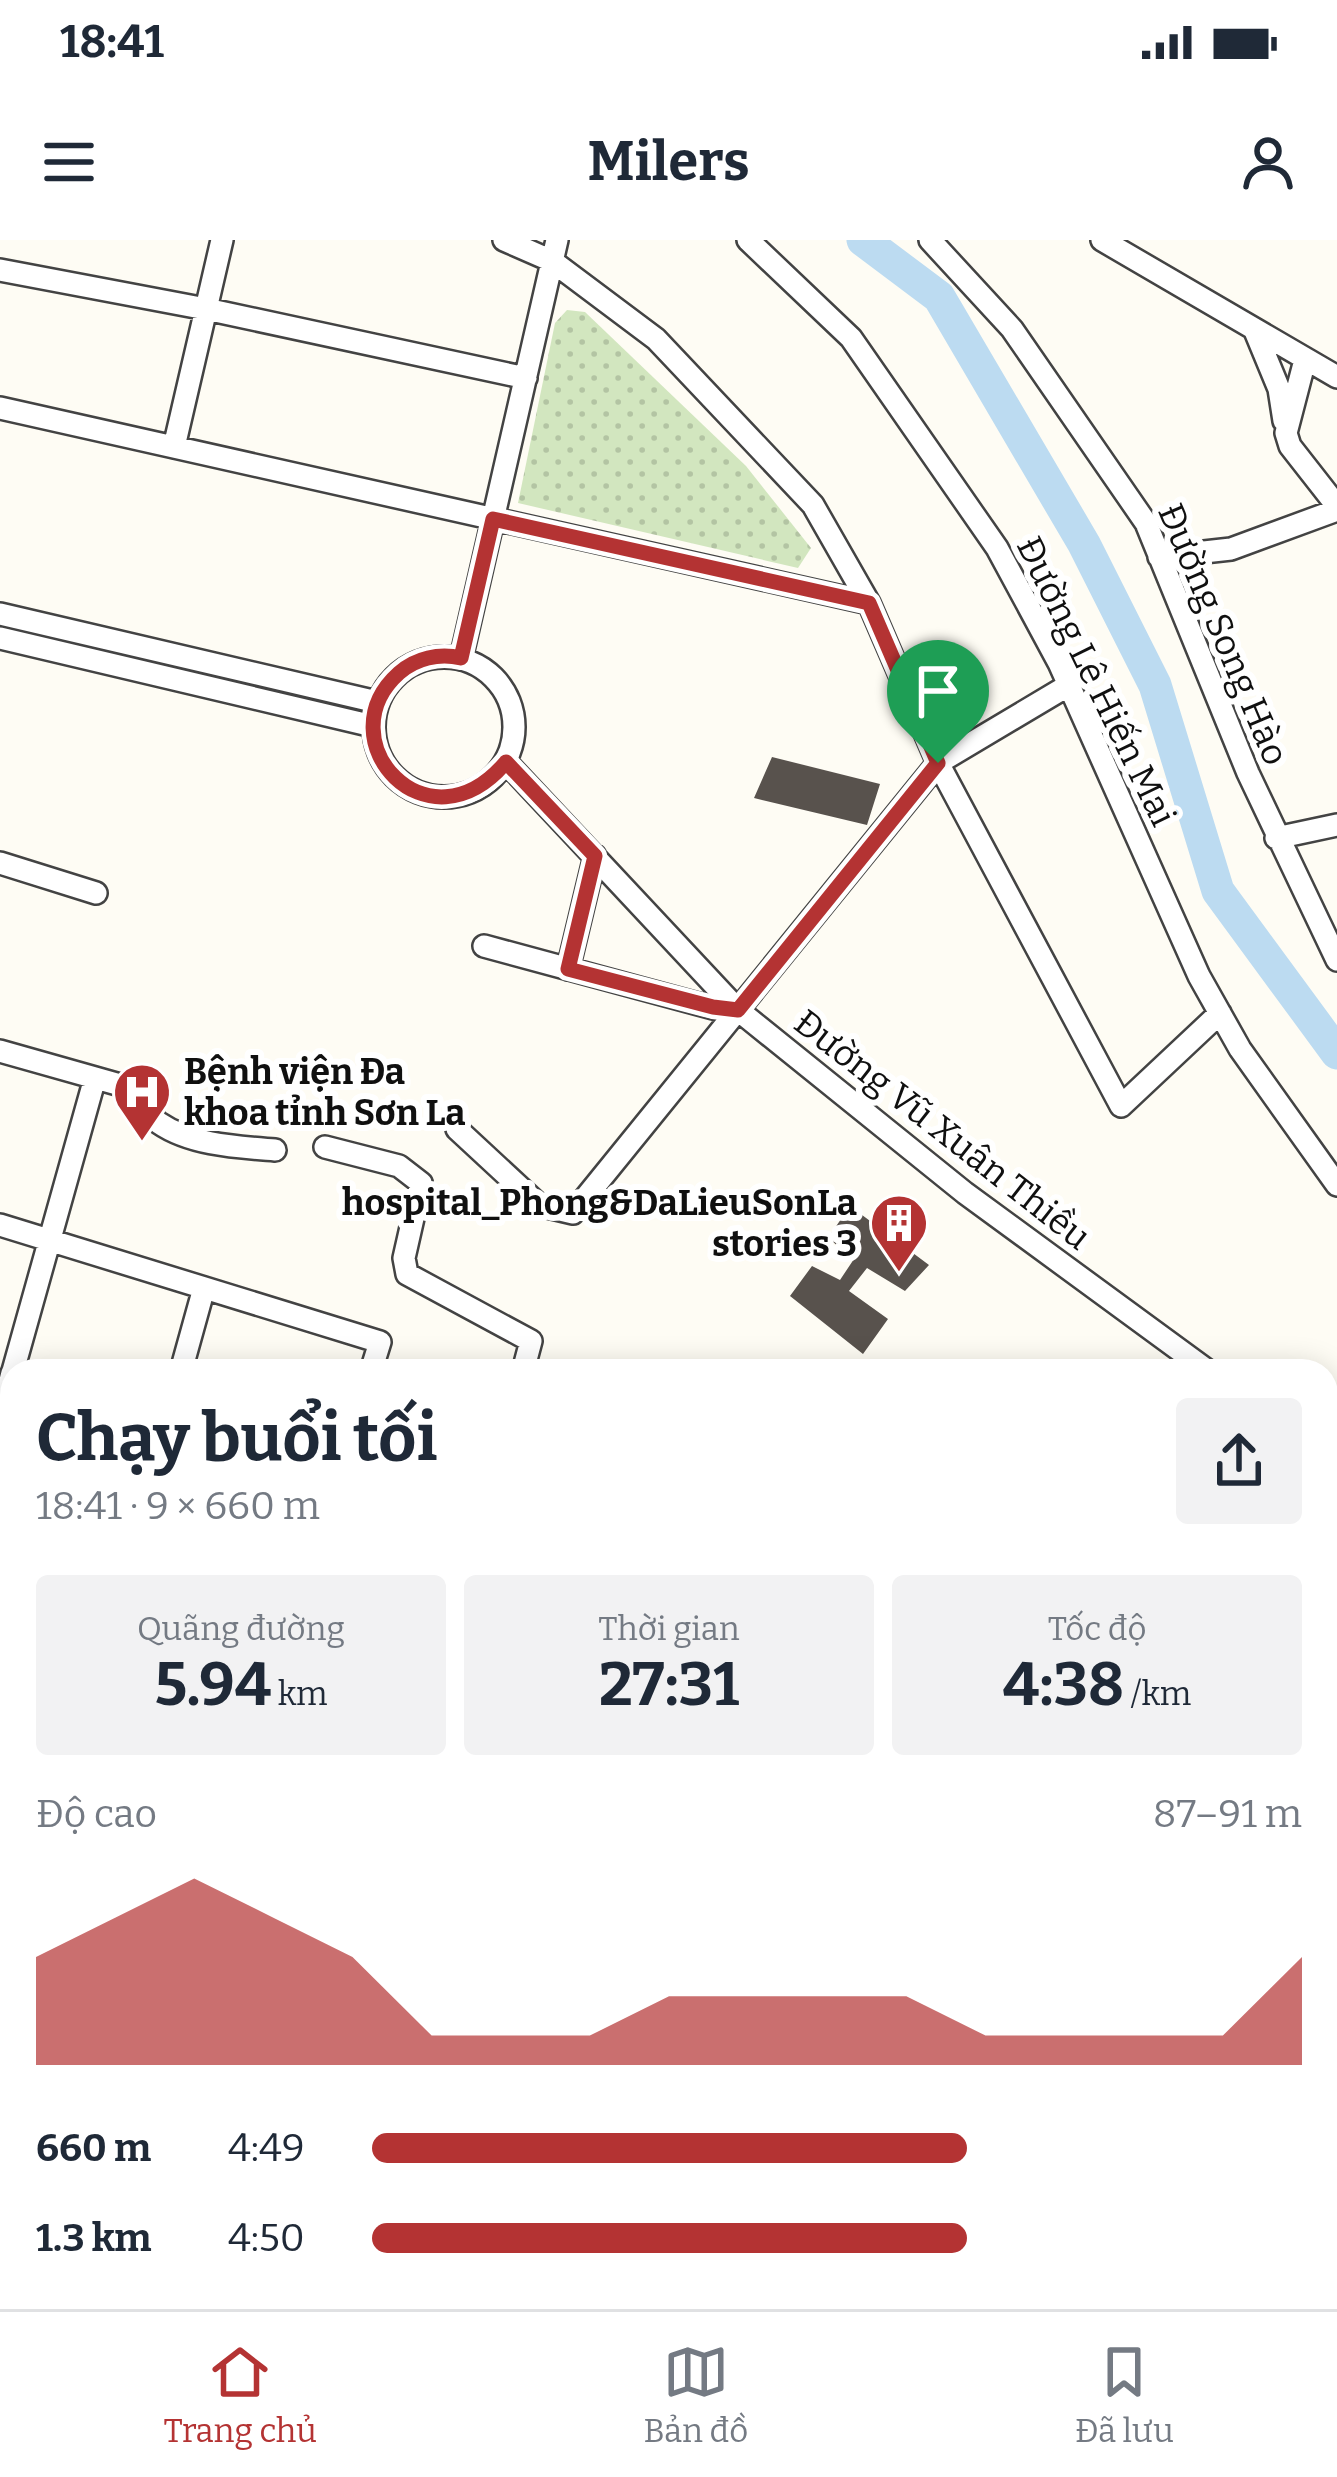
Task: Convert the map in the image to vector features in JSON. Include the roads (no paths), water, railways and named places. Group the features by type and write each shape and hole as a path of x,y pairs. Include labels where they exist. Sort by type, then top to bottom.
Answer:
{"street":[{"path":"174,447 222,240"},
{"path":"504,240 555,250 656,339 813,505 869,603 938,763 1120,1106 1220,1013"},
{"name":"Đường Lê Hiến Mai","path":"748,240 851,338 997,548 1069,685 1199,976 1240,1049 1337,1185"},
{"name":"Đường Song Hào","path":"930,240 1012,329 1145,523 1276,838 1329,927 1337,960"},
{"path":"1102,240 1337,377"},
{"path":"461,658 555,250"},
{"path":"0,270 526,378"},
{"path":"1159,557 1231,549 1337,508 1290,446 1279,388 1255,330"},
{"path":"1286,433 1305,360"},
{"path":"0,408 869,603"},
{"path":"0,614 377,702"},
{"path":"0,638 373,726"},
{"path":"428,657 461,658 493,675 507,694 514,716 514,740 506,762 471,793 425,796 404,786 387,770 376,749 377,702 406,667 428,657"},
{"path":"458,1129 539,1205 573,1213 938,763 1069,685"},
{"name":"Đường Vũ Xuân Thiều","path":"506,762 738,1010 965,1193 1192,1359"},
{"path":"1276,838 1337,824"},
{"path":"568,969 595,856"},
{"path":"0,862 96,893"},
{"path":"484,946 738,1010"},
{"path":"0,1051 138,1090 155,1121 189,1136 226,1146 275,1150"},
{"path":"15,1359 95,1078"},
{"path":"325,1148 399,1166 421,1183 404,1258 407,1274 531,1341 526,1359"},
{"path":"0,1225 380,1342 375,1359"},
{"path":"184,1359 204,1288"}],"waterway":[{"path":"863,240 939,297 1084,544 1155,685 1218,891 1337,1053"}],"place":[{"name":"Bệnh viện Đa khoa tỉnh Sơn La","path":"142,1143"},
{"name":"hospital_Phong&DaLieuSonLa stories 3","path":"899,1274"}]}
